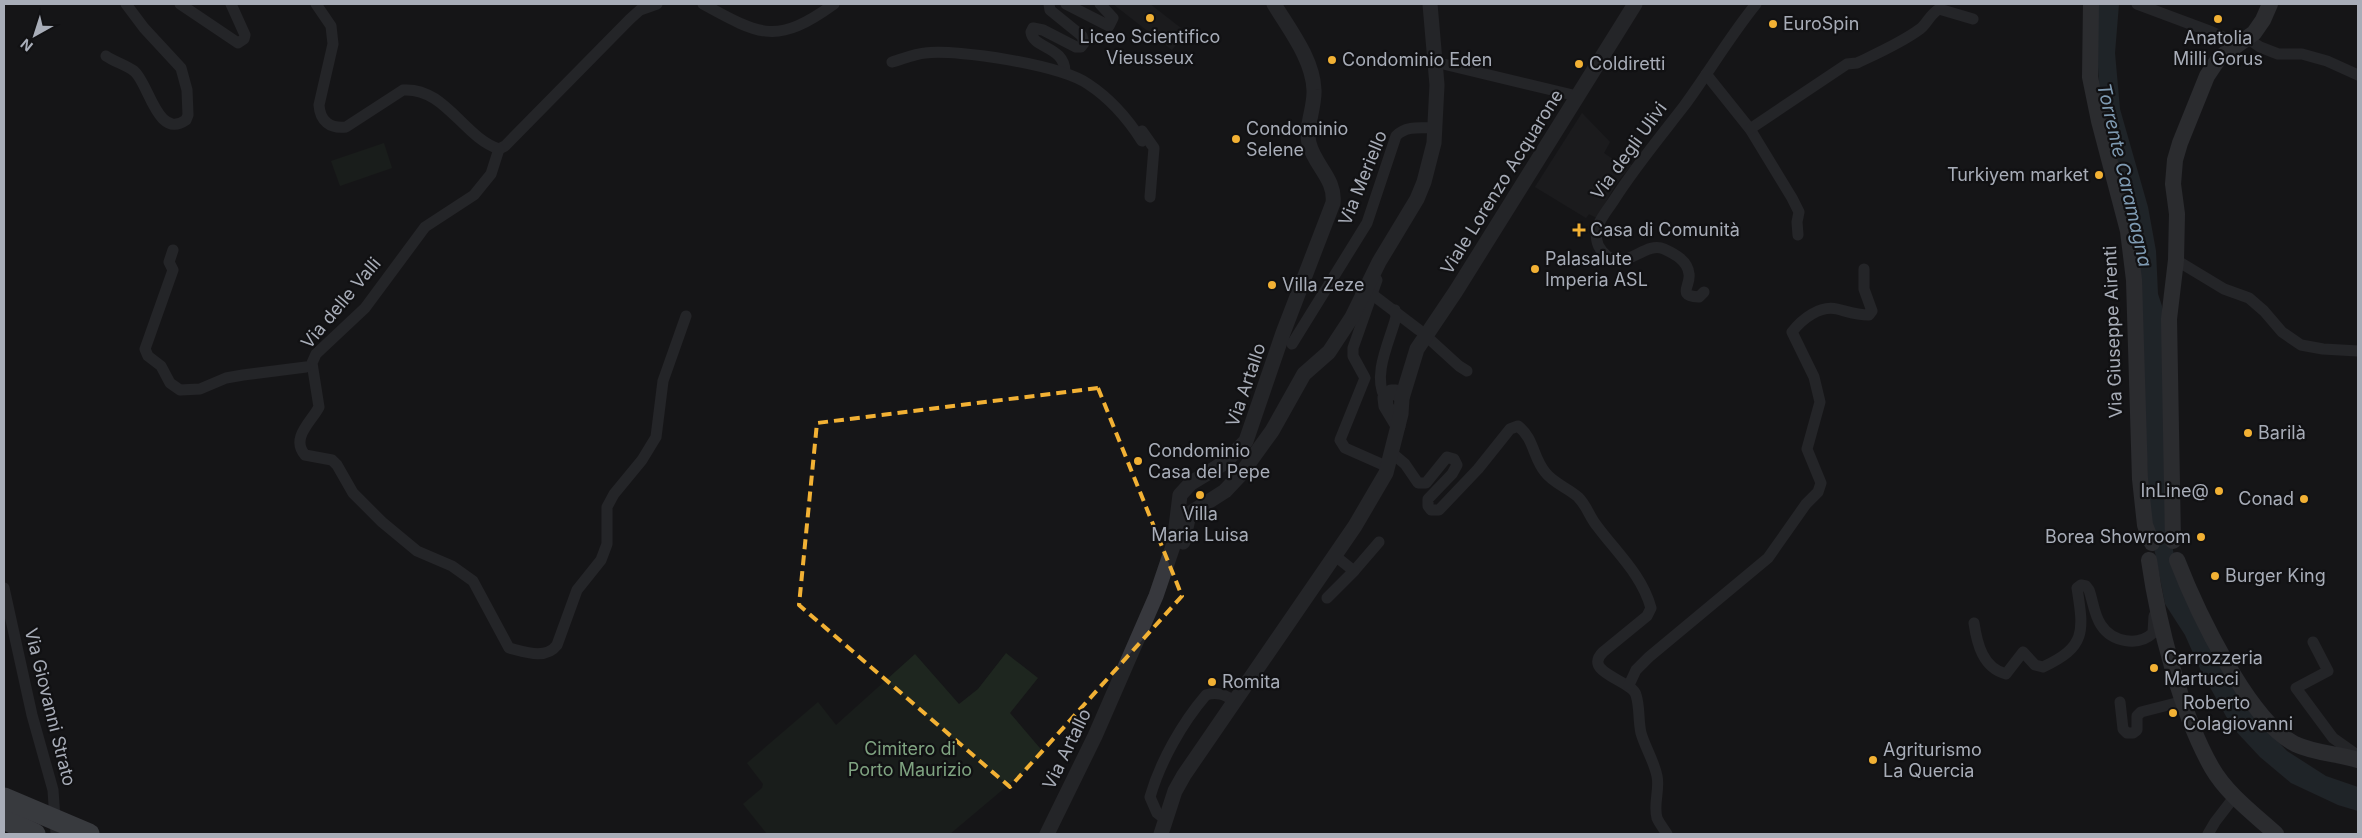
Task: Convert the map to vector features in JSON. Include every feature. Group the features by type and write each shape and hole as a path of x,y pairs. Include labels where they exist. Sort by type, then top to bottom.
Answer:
{"highway":[{"path":"4,798 89,834"},
{"path":"4,819 35,834"}],"main road":[{"name":"Via Giuseppe Airenti","path":"2091,4 2090,77 2099,121 2128,231 2134,280 2139,468 2144,519 2152,543"},
{"path":"2270,4 2263,20 2254,33 2219,58 2207,76 2175,160 2173,184 2176,214 2176,260 2169,319 2169,430 2174,522 2172,541 2178,550 2177,560 2205,623 2257,711 2281,734 2296,744 2357,757"},
{"path":"2172,541 2160,538 2152,543 2148,551 2153,568 2160,614 2184,701 2212,769 2235,796 2276,834"},
{"path":"2153,568 2170,567 2177,560"}],"street":[{"path":"106,56 134,71 157,112 168,123 173,125 186,120 188,115 187,90 181,68 144,28 126,4"},
{"path":"180,4 238,43 244,39 244,35 231,4"},
{"path":"316,4 332,32 332,44 319,105 320,112 329,125 337,128 346,127 403,90 413,89 423,91 435,98 469,130 491,147 499,149 506,146 630,19 640,10 657,4"},
{"path":"703,4 742,26 761,31 790,30 809,22 834,4"},
{"path":"1049,4 1050,10 1082,36 1084,43 1081,47 1076,47 1038,28 1033,28 1030,32 1036,41 1059,56 1065,64 1064,72"},
{"path":"1066,4 1109,26 1113,18 1100,4"},
{"name":"Via Artallo","path":"1047,834 1095,736 1156,596 1174,542 1180,495 1191,483 1224,463 1246,441 1283,334 1332,203 1334,195 1330,181 1308,141 1314,91 1311,73 1307,62 1274,4"},
{"path":"1156,596 1169,580 1174,570 1190,514 1225,491 1241,474 1272,431 1300,380 1329,352 1352,317 1386,251 1417,199 1424,182 1434,142 1435,128 1437,85 1430,4"},
{"name":"Viale Lorenzo Acquarone","path":"1396,397 1417,349 1422,332 1456,292 1635,4"},
{"name":"Via degli Ulivi","path":"1704,292 1699,298 1691,297 1687,293 1685,287 1690,277 1688,268 1678,255 1661,248 1647,250 1622,261 1616,260 1602,252 1597,243 1596,233 1598,226 1620,191 1756,4"},
{"path":"2137,4 2278,54 2302,54 2327,61 2358,75"},
{"path":"1750,129 1847,64 1857,63 1911,35 1924,26 1933,12 1938,9 1973,19"},
{"path":"892,62 926,53 962,54 1064,72 1087,83 1108,98 1129,120 1143,131 1154,148 1150,197"},
{"path":"1435,62 1577,96"},
{"path":"1706,74 1750,129 1799,212 1797,222 1798,235"},
{"path":"1129,120 1142,141"},
{"name":"Via Meriello","path":"1292,344 1367,223 1396,136 1403,130 1435,128"},
{"name":"Via delle Valli","path":"499,149 491,174 474,195 425,227 365,308 316,354 312,363 319,407 301,434 299,443 305,454 332,460 337,465 353,493 364,505 417,551 452,566 473,582 509,648 530,653 547,653 553,651 558,645 577,590 601,560 606,544 607,507 614,494 642,460 656,437 663,381 686,316"},
{"name":"Via delle Valli","path":"173,250 169,262 173,270 145,349 148,356 161,366 170,383 180,390 200,389 226,378 306,367"},
{"path":"1386,251 1386,260 1374,286 1353,348 1353,356 1365,378 1340,444 1345,448 1405,464 1418,483 1426,483 1447,456 1454,459 1457,465 1452,474 1428,499 1428,506 1431,510 1439,510 1478,469 1510,429 1518,426 1531,441 1544,471 1571,491 1587,506 1593,521 1627,562 1648,597 1651,608 1647,616 1598,657 1600,668 1610,677 1629,685 1637,696 1642,735 1657,777 1657,817 1667,834"},
{"path":"2176,260 2224,289 2248,298 2264,311 2282,332 2301,345 2358,351"},
{"path":"1629,685 1636,670 1649,657 1768,558 1806,504 1818,492 1821,483 1807,449 1820,408 1818,388 1792,332 1822,309 1838,309 1859,315 1869,314 1872,311 1864,289 1864,268"},
{"path":"1372,296 1395,310 1467,371"},
{"path":"1164,827 1180,783 1370,501 1390,460 1398,426 1396,397 1380,376 1396,317 1395,310"},
{"path":"1327,598 1379,542"},
{"path":"1334,555 1354,571"},
{"path":"1974,623 1981,652 1994,668 2006,674 2023,652 2035,665 2043,668 2072,649 2081,637 2077,588 2081,585 2086,586 2089,590 2102,627 2123,640 2138,642 2148,637 2153,633 2154,616 2160,614"},
{"name":"Via Giovanni Strato","path":"4,588 32,715 53,790 56,834"},
{"path":"2313,642 2328,672 2296,688 2332,738 2357,757"},
{"path":"1164,827 1150,797 1154,784 1175,742 1206,695 1213,693 1225,695 1235,701"},
{"path":"2120,702 2123,728 2127,733 2136,732 2137,716 2141,712 2184,701"},
{"path":"2208,834 2235,796"}],"highlighted area":[{"path":"1098,388 1182,596 1010,787 799,605 817,423"}],"shaded area":[{"name":"Liceo Scientifico Vieusseux","path":"1113,4 1150,4 1186,32 1172,50"},
{"path":"1582,113 1610,142 1604,153 1614,160 1632,165 1616,184 1597,218 1589,214 1586,218 1535,187"}],"green space":[{"path":"384,143 392,168 340,186 331,161"},
{"name":"Cimitero di Porto Maurizio","path":"1006,653 1038,678 1010,713 1045,754 950,834 767,834 743,804 762,788 763,784 747,763 818,702 836,725 915,654 959,704 978,689"}],"water":[{"name":"Torrente Caramagna","path":"2095,4 2119,4 2115,53 2120,109 2148,207 2156,251 2158,294 2162,306 2169,524 2177,576 2259,722 2287,751 2326,776 2358,787 2358,811 2338,805 2291,783 2260,757 2232,727 2201,671 2185,635 2165,604 2150,527 2138,257 2140,248 2100,109"}],"place":[{"name":"Liceo Scientifico Vieusseux","path":"1150,18"},
{"name":"Anatolia Milli Gorus","path":"2218,19"},
{"name":"EuroSpin","path":"1773,24"},
{"name":"Condominio Eden","path":"1332,60"},
{"name":"Coldiretti","path":"1579,64"},
{"name":"Condominio Selene","path":"1236,139"},
{"name":"Turkiyem market","path":"2099,175"},
{"name":"Casa di Comunità","path":"1579,230"},
{"name":"Palasalute Imperia ASL","path":"1535,269"},
{"name":"Villa Zeze","path":"1272,285"},
{"name":"Barilà","path":"2248,433"},
{"name":"Condominio Casa del Pepe","path":"1138,461"},
{"name":"InLine@","path":"2219,491"},
{"name":"Villa Maria Luisa","path":"1200,495"},
{"name":"Conad","path":"2304,499"},
{"name":"Borea Showroom","path":"2201,537"},
{"name":"Burger King","path":"2215,576"},
{"name":"Carrozzeria Martucci","path":"2154,668"},
{"name":"Romita","path":"1212,682"},
{"name":"Roberto Colagiovanni","path":"2173,713"},
{"name":"Agriturismo La Quercia","path":"1873,760"}]}
